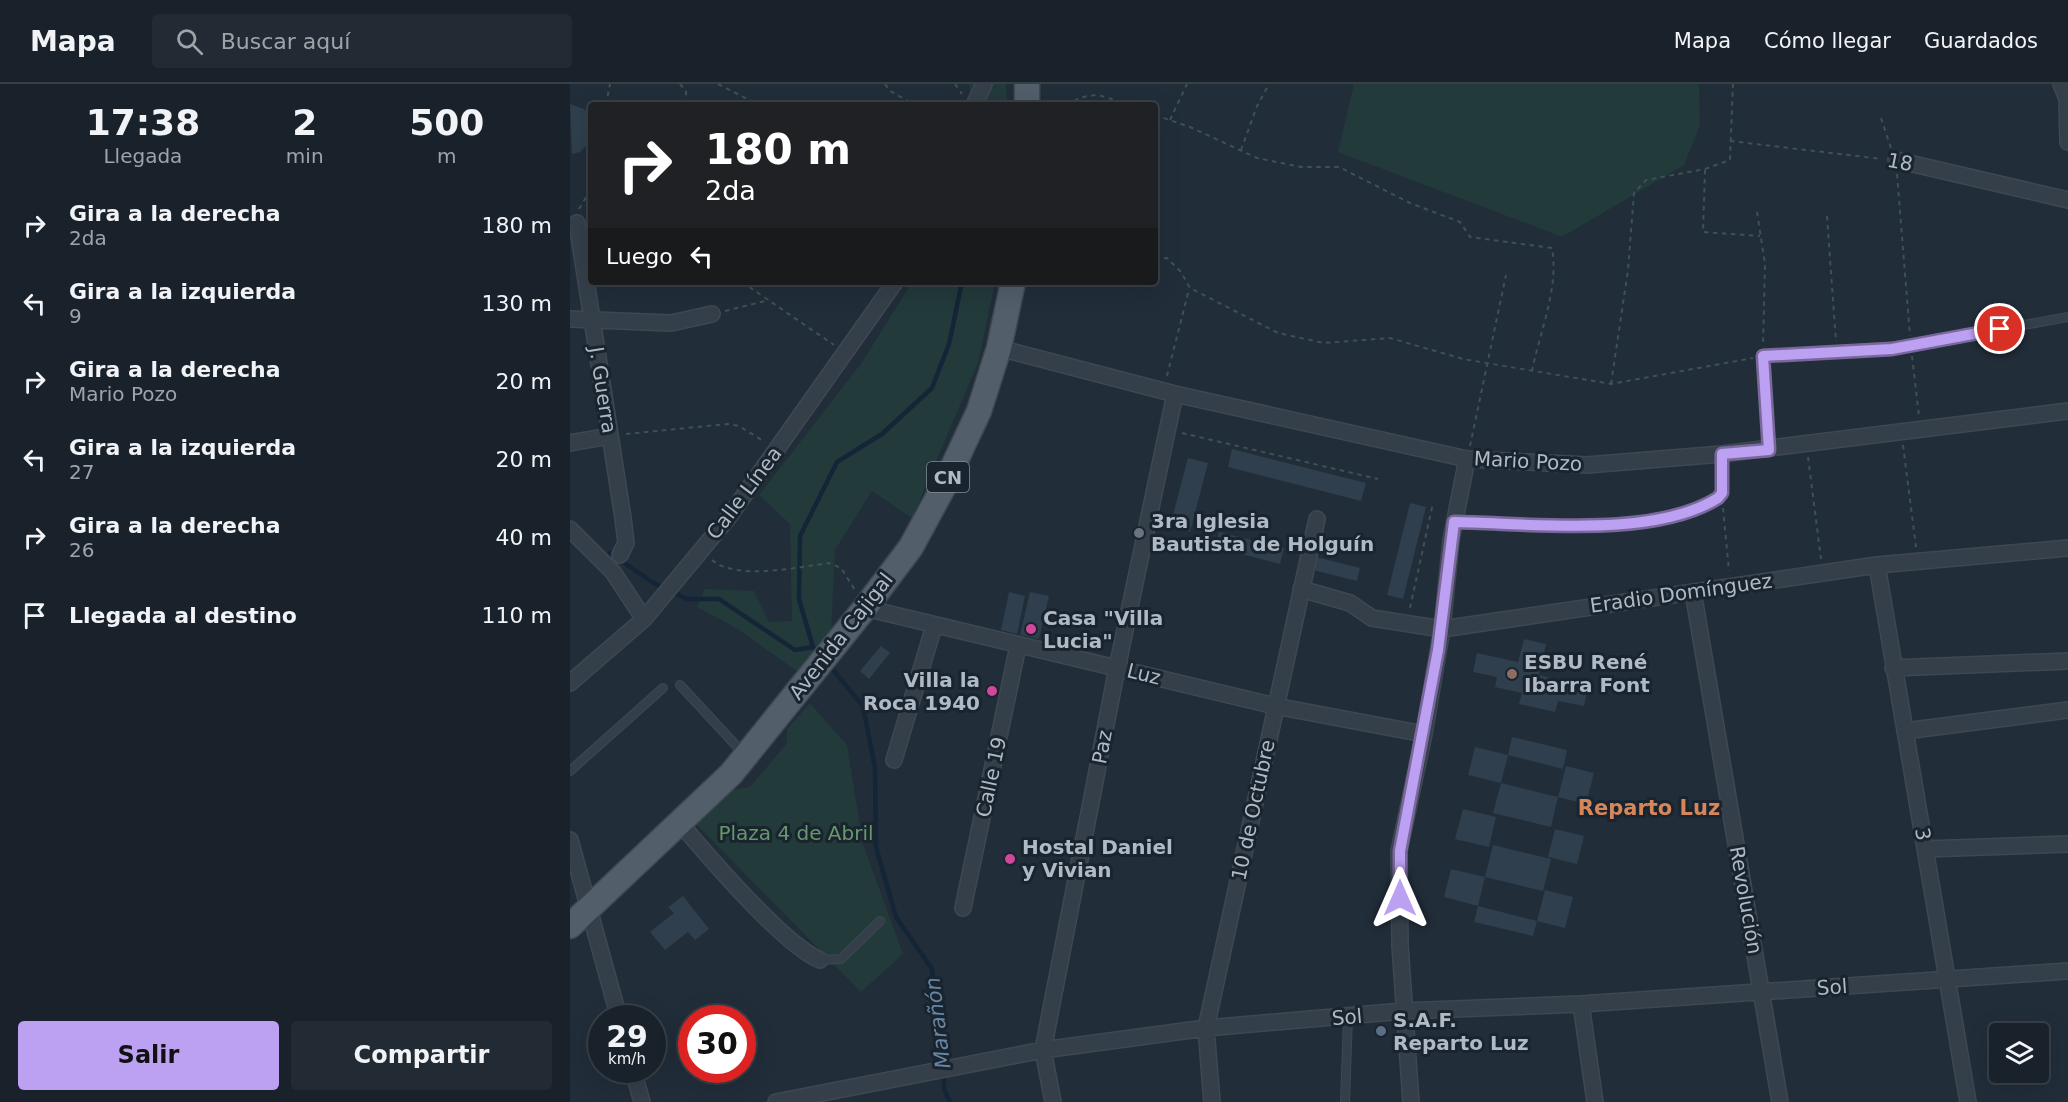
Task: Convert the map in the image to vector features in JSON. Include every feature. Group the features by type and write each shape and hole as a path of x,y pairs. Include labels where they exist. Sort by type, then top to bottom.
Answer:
{"main road":[{"path":"1027,84 1027,102"},
{"name":"Avenida Cajigal","path":"570,926 589,911 680,824 746,756 866,607 911,547 943,488 979,411 999,348 1012,285"}],"street":[{"path":"2061,84 2067,99 2068,141"},
{"name":"18","path":"1896,160 2068,201"},
{"name":"J. Guerra","path":"577,223 626,543 620,555"},
{"name":"Calle Línea","path":"570,683 644,619 677,581 728,518 893,285"},
{"path":"570,319 591,318 671,323 712,314"},
{"name":"Mario Pozo","path":"999,348 1169,392 1467,459 1587,465 1806,446 2068,411"},
{"name":"Paz","path":"1053,1102 1043,1050 1117,668 1167,429 1169,392"},
{"path":"570,443 610,436"},
{"path":"1412,1102 1403,1011 1400,851 1424,734 1442,628 1454,522 1467,459"},
{"name":"10 de Octubre","path":"1212,1102 1206,1028 1317,519"},
{"path":"570,529 613,572 644,619"},
{"name":"Eradio Domínguez","path":"1301,589 1350,603 1372,618 1442,628 1877,565 2068,548"},
{"name":"3","path":"1877,565 1968,1102"},
{"name":"Revolución","path":"1693,592 1780,1102"},
{"name":"Luz","path":"866,607 934,626 1275,706 1424,734"},
{"path":"894,760 934,626"},
{"name":"Calle 19","path":"963,908 1018,646"},
{"path":"1893,668 2068,662"},
{"path":"1905,731 2068,710"},
{"path":"680,824 769,919 810,956 820,960"},
{"path":"570,840 615,1005"},
{"path":"1925,849 2068,844"},
{"name":"Sol","path":"776,1102 1043,1050 1206,1028 1403,1011 1581,1004 2068,971"},
{"path":"1581,1004 1595,1102"},
{"path":"637,1083 642,1102"}],"lane":[{"path":"1769,450 1763,356 1910,346 2068,317"},
{"path":"1454,522 1616,525 1667,519 1713,502 1722,493 1722,454"},
{"path":"680,685 746,756"},
{"path":"570,771 663,688"},
{"path":"820,960 841,959 880,921"},
{"path":"1345,1102 1348,1017"}],"path":[{"path":"607,102 610,84"},
{"path":"680,84 686,91 686,102"},
{"path":"718,84 753,102"},
{"path":"885,84 905,102"},
{"path":"1170,120 1187,84"},
{"path":"1241,150 1257,106 1269,84"},
{"path":"1611,384 1628,270 1634,193 1639,184 1646,180 1706,169 1730,160 1733,84"},
{"path":"1073,102 1091,94 1101,94 1118,102"},
{"path":"1158,116 1257,158 1301,168 1339,167 1410,203 1460,222 1470,237 1552,248 1554,259 1550,302 1532,371"},
{"path":"1881,118 1896,160 1910,346 1921,431"},
{"name":"18","path":"1730,141 1896,160"},
{"path":"1706,169 1703,232 1760,236"},
{"path":"577,223 579,208 588,194"},
{"path":"1158,259 1167,258 1181,272 1190,288 1278,333 1324,343 1389,338 1463,359 1611,384 1763,356 1765,264 1757,212"},
{"path":"1827,216 1837,352"},
{"path":"1467,459 1506,275"},
{"path":"746,285 846,353"},
{"path":"1169,392 1190,288"},
{"path":"712,314 769,300"},
{"path":"610,436 727,423 739,426 777,449"},
{"path":"1167,429 1378,479"},
{"path":"1902,433 1918,562"},
{"path":"1806,446 1823,573"},
{"path":"1722,493 1730,587"},
{"path":"1407,623 1433,503"},
{"path":"700,550 718,565 746,572 829,563 841,568 866,607"}],"green space":[{"path":"969,84 1006,84 1007,102 972,102"},
{"path":"1354,84 1699,84 1700,126 1684,165 1562,237 1338,152"},
{"path":"910,285 994,285 978,363 912,518 872,491 835,550 831,632 798,672 736,628 697,607 705,589 754,591 769,622 792,621 790,524 759,495 863,361"},
{"name":"Plaza 4 de Abril","path":"810,703 847,745 863,844 903,954 861,992 696,824 729,790 750,787 787,743 787,729"}],"building":[{"path":"570,104 584,109 588,114 588,144 580,152 572,154"},
{"path":"1232,449 1366,483 1361,501 1228,467"},
{"path":"1188,458 1208,463 1190,532 1170,526"},
{"path":"1410,503 1426,507 1403,599 1387,595"},
{"path":"1219,532 1284,548 1280,564 1215,547"},
{"path":"1316,557 1360,568 1357,581 1313,570"},
{"path":"1009,592 1025,596 1017,634 1001,630"},
{"path":"1030,592 1049,596 1039,639 1020,635"},
{"path":"1524,639 1546,644 1539,675 1588,687 1584,706 1558,701 1555,712 1519,704 1522,693 1495,687 1497,677 1473,672 1477,653 1518,662"},
{"path":"881,646 890,653 869,679 860,671"},
{"path":"1512,737 1567,750 1563,769 1508,755"},
{"path":"1475,747 1508,755 1501,783 1468,775"},
{"path":"1566,766 1594,773 1586,804 1558,797"},
{"path":"1501,783 1558,797 1551,827 1493,813"},
{"path":"1463,809 1496,817 1489,847 1455,839"},
{"path":"1555,829 1584,836 1577,864 1548,857"},
{"path":"1493,845 1551,859 1543,891 1485,877"},
{"path":"1451,869 1485,877 1478,906 1444,897"},
{"path":"1545,890 1573,897 1565,928 1537,921"},
{"path":"683,896 709,929 695,940 688,932 665,950 650,932 674,913 668,907"},
{"path":"1478,906 1537,921 1533,936 1474,922"}],"waterway":[{"name":"Marañón","path":"819,653 813,647 799,599 800,536 837,462 882,434 932,388 949,344 961,285"},
{"path":"610,553 652,582 687,599 719,599 795,650 813,647"},
{"name":"Marañón","path":"828,664 863,706 875,768 876,847 896,917 932,969 935,1008 944,1042 944,1089 950,1102"}],"place":[{"name":"3ra Iglesia Bautista de Holguín","path":"1139,533"},
{"name":"Casa \"Villa Lucia\"","path":"1031,629"},
{"name":"ESBU René Ibarra Font","path":"1512,674"},
{"name":"Villa la Roca 1940","path":"992,691"},
{"name":"Hostal Daniel y Vivian","path":"1010,859"},
{"name":"S.A.F. Reparto Luz","path":"1381,1031"}],"district":[{"name":"Reparto Luz","path":"1649,808"}],"route":[{"path":"1400,898 1400,851 1424,734 1442,628 1454,522 1616,525 1667,519 1718,498 1722,493 1722,454 1769,450 1763,356 1892,349 2000,329"}]}
